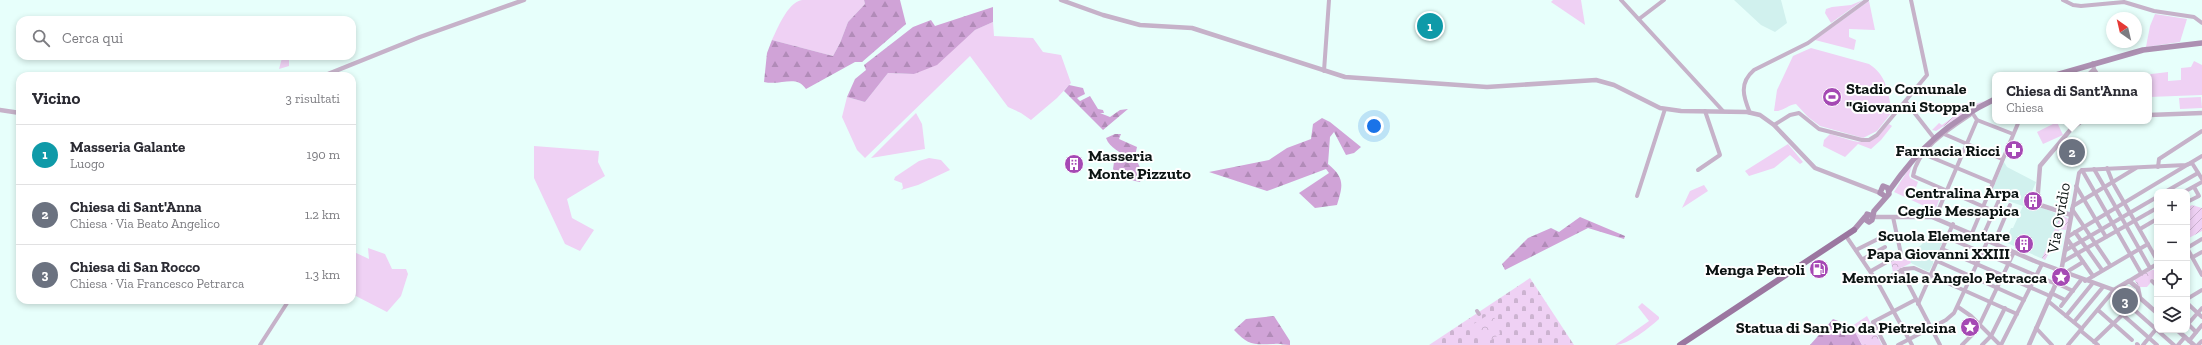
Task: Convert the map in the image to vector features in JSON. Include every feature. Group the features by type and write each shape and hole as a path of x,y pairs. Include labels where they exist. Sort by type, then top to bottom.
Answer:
{"main road":[{"path":"2069,72 2094,66 2143,50 2202,43"},
{"path":"1680,345 1846,236 1870,218 1884,194 1934,138 1992,100"},
{"path":"1884,194 1884,186 1897,180"}],"street":[{"path":"333,72 420,37 524,0"},
{"path":"1061,0 1104,15 1140,25 1192,28 1324,72 1345,77 1487,87 1596,80 1614,85 1665,109 1750,112 1760,115 1774,125 1815,168 1884,194"},
{"path":"1324,72 1329,0"},
{"path":"1621,0 1723,111"},
{"path":"1639,19 1664,0"},
{"path":"1750,112 1743,93 1747,76 1754,70 1808,43 1867,0"},
{"path":"1774,125 1790,115 1799,113 1819,129 1862,140 1869,140 1877,135 1927,75 1911,0"},
{"path":"2063,0 2073,5 2081,6 2124,2 2154,11 2194,17 2202,23"},
{"path":"2090,72 2094,66"},
{"path":"2094,66 2097,72"},
{"path":"1906,102 1934,138"},
{"path":"1637,196 1665,109"},
{"path":"0,110 16,112"},
{"path":"1698,170 1720,155 1705,111"},
{"path":"2005,216 1946,192 1912,176 1921,153 1972,113 1977,120 2013,134"},
{"path":"2152,115 2202,113"},
{"path":"1935,218 1977,120"},
{"path":"1972,233 2018,124"},
{"path":"2078,124 2072,128 2040,166 2038,204 2072,210 2110,265"},
{"path":"2158,166 2159,159 2202,131"},
{"path":"1944,134 2002,159"},
{"path":"1921,153 1993,183"},
{"path":"2093,276 2068,238 2075,232 2202,156"},
{"path":"2141,273 2082,170 2186,165 2192,163"},
{"path":"2190,189 2202,180 2192,163"},
{"path":"2072,210 2084,199 2106,189 2137,167"},
{"path":"2106,168 2154,255"},
{"path":"2094,169 2150,268"},
{"name":"Via Ovidio","path":"2029,345 2056,284 2063,272 2076,186 2082,170"},
{"path":"2170,189 2198,173"},
{"path":"1871,188 1884,186"},
{"path":"2076,186 2106,237"},
{"path":"2190,200 2199,196 2194,187"},
{"path":"2066,250 2154,199"},
{"path":"1982,238 1999,200"},
{"path":"1994,243 2010,205"},
{"path":"2064,261 2154,210"},
{"path":"1870,271 1901,254 1893,217"},
{"path":"1870,218 1935,218 1953,224 2083,281 2114,290"},
{"path":"2140,229 2154,221"},
{"path":"1885,345 1873,322 1917,302 1931,276 1953,224"},
{"path":"2075,232 2102,270"},
{"path":"1846,236 1878,283 1912,345"},
{"path":"1856,250 1880,238"},
{"path":"1948,238 2073,291"},
{"path":"2190,246 2202,239"},
{"path":"1898,345 1946,320 1954,313 1988,240"},
{"path":"2061,306 2083,281 2148,244"},
{"path":"1863,259 1885,247"},
{"path":"1942,249 2050,297 2065,300"},
{"path":"1962,345 1980,325 2014,252"},
{"path":"2192,257 2202,252"},
{"path":"2190,253 2200,266 2202,275"},
{"path":"1937,261 2024,300"},
{"path":"2063,272 2083,262"},
{"path":"1958,307 2001,345 2042,264"},
{"path":"2068,345 2114,290 2154,266"},
{"path":"1878,283 1901,270 1914,268 2016,314"},
{"path":"1901,270 1940,345"},
{"path":"2129,280 2138,288 2140,298 2154,309"},
{"path":"2066,316 2092,284"},
{"path":"2074,322 2103,288"},
{"path":"2190,297 2200,291 2202,296"},
{"path":"2050,297 2066,316 2096,344 2114,323 2140,298"},
{"path":"260,345 286,304"},
{"path":"2131,307 2154,326"},
{"path":"2190,307 2202,317"},
{"path":"1982,345 1991,336 2004,308"},
{"path":"2190,322 2202,308"},
{"path":"2098,310 2132,340"},
{"path":"2123,315 2157,345"},
{"path":"2189,341 2202,325"},
{"path":"2190,326 2196,332"},
{"path":"2036,328 2052,345"},
{"path":"2143,345 2154,332"},
{"path":"2161,333 2174,345"},
{"path":"2180,333 2194,345"},
{"path":"2178,345 2185,337"},
{"path":"2198,345 2202,340"}],"shaded area":[{"path":"1734,0 1781,0 1787,23 1775,32 1761,25"},
{"path":"2004,162 2007,167 2036,182 2031,194 2028,193 2024,203 2031,203 2067,218 2057,234 2054,253 2049,253 2045,260 2005,242 2023,206 1990,195"},
{"path":"1932,234 1945,237 1936,257 1933,259 1933,264 1929,271 1927,271 1911,263 1908,255 1917,249"}],"green space":[{"path":"802,0 864,0 865,4 848,22 833,56 772,40 787,11 797,2"},
{"path":"864,0 900,0 906,24 862,62 855,62 806,89 798,82 793,81 770,83 764,82 767,53 772,40 833,56 848,22 865,4"},
{"path":"1553,0 1581,0 1585,25 1551,2"},
{"path":"1863,0 1831,23 1825,13 1826,9 1851,5"},
{"path":"1869,1 1875,30 1849,29 1849,37 1856,40 1854,50 1815,40"},
{"path":"993,7 993,22 975,30 937,65 914,74 888,73 865,102 847,97 855,79 866,70 864,65 913,27 931,20 935,26"},
{"path":"2155,14 2187,19 2180,42 2146,47 2150,26"},
{"path":"993,22 994,36 1033,38 1043,52 1061,55 1071,83 1057,98 1031,120 1008,107 970,56 865,158 857,150 842,117 847,97 865,102 888,73 914,74 956,46 975,30"},
{"name":"Stadio Comunale \"Giovanni Stoppa\"","path":"1811,48 1869,64 1880,73 1888,91 1892,112 1877,131 1863,138 1820,126 1808,117 1796,104 1774,111 1777,90 1793,56"},
{"path":"281,60 289,60 289,66 279,69"},
{"path":"2194,61 2202,65 2202,95 2152,97 2152,74 2168,72 2168,81 2181,80 2181,68 2191,67"},
{"path":"1069,85 1083,88 1085,94 1077,98 1080,101 1090,96 1098,109 1103,110 1104,113 1100,113 1110,117 1120,110 1128,109 1103,130 1064,91"},
{"path":"2201,97 2202,108 2180,109 2179,98"},
{"path":"1984,101 1936,131 1932,130 1939,123 1942,125 1967,107"},
{"path":"916,113 922,124 925,149 871,158"},
{"path":"1322,118 1330,122 1361,147 1354,153 1346,155 1334,132 1330,137 1328,164 1334,169 1341,182 1341,192 1337,205 1315,208 1299,193 1329,173 1326,169 1267,191 1209,172 1269,160 1287,148 1311,139 1313,124"},
{"path":"1889,124 1892,126 1881,140 1871,149 1858,144 1845,157 1823,146 1824,140 1830,134 1849,140 1862,142 1868,141"},
{"path":"2053,124 2058,124 2063,135 2043,144 2037,132"},
{"path":"1115,134 1121,134 1119,139 1137,147 1135,156 1143,175 1140,182 1130,180 1130,172 1117,174 1113,169 1114,162 1126,160 1110,145 1106,138"},
{"path":"1788,144 1803,162 1800,164 1790,155 1774,168 1749,176 1745,171"},
{"path":"534,146 599,151 598,162 605,176 567,199 572,218 594,230 580,251 565,244 534,178"},
{"path":"929,158 941,160 950,170 918,185 901,190 903,188 902,183 894,180 895,177 919,161"},
{"path":"1913,162 1909,175 1910,178 1918,182 1915,190 1939,200 1935,211 1894,192"},
{"path":"1704,185 1708,191 1682,208 1690,191"},
{"path":"2192,205 2202,208 2202,231 2190,237 2190,225 2190,206"},
{"path":"2061,215 2069,219 2066,230 2059,229 2054,253 2049,253 2045,260 2042,258"},
{"path":"1580,217 1625,236 1624,239 1588,228 1505,270 1502,264 1528,238 1551,228 1559,232"},
{"path":"368,248 385,254 392,269 406,269 408,274 401,296 387,312 356,296 356,253 369,259"},
{"path":"1908,255 1911,263 1893,272 1891,262"},
{"path":"2154,270 2154,279 2147,287 2139,287 2135,281 2135,278"},
{"path":"1530,278 1574,345 1429,345"},
{"path":"1642,303 1659,317 1659,319 1632,339 1615,345 1649,321 1638,307"},
{"path":"1491,313 1498,323 1500,334 1488,342 1472,325"},
{"path":"1274,316 1290,341 1290,345 1251,343 1243,339 1234,330 1246,319"},
{"path":"1867,316 1882,345 1862,345 1852,326"},
{"path":"1833,319 1852,326 1862,345 1810,345"}],"place":[{"name":"Masseria Galante","path":"1430,26"},
{"name":"Stadio Comunale \"Giovanni Stoppa\"","path":"1832,97"},
{"name":"Farmacia Ricci","path":"2014,150"},
{"name":"Chiesa di Sant'Anna","path":"2072,152"},
{"name":"Masseria Monte Pizzuto","path":"1074,164"},
{"name":"Centralina Arpa Ceglie Messapica","path":"2033,201"},
{"name":"Scuola Elementare Papa Giovanni XXIII","path":"2024,244"},
{"name":"Menga Petroli","path":"1819,269"},
{"name":"Memoriale a Angelo Petracca","path":"2061,277"},
{"name":"Chiesa di San Rocco","path":"2125,301"},
{"name":"Statua di San Pio da Pietrelcina","path":"1970,327"}]}
